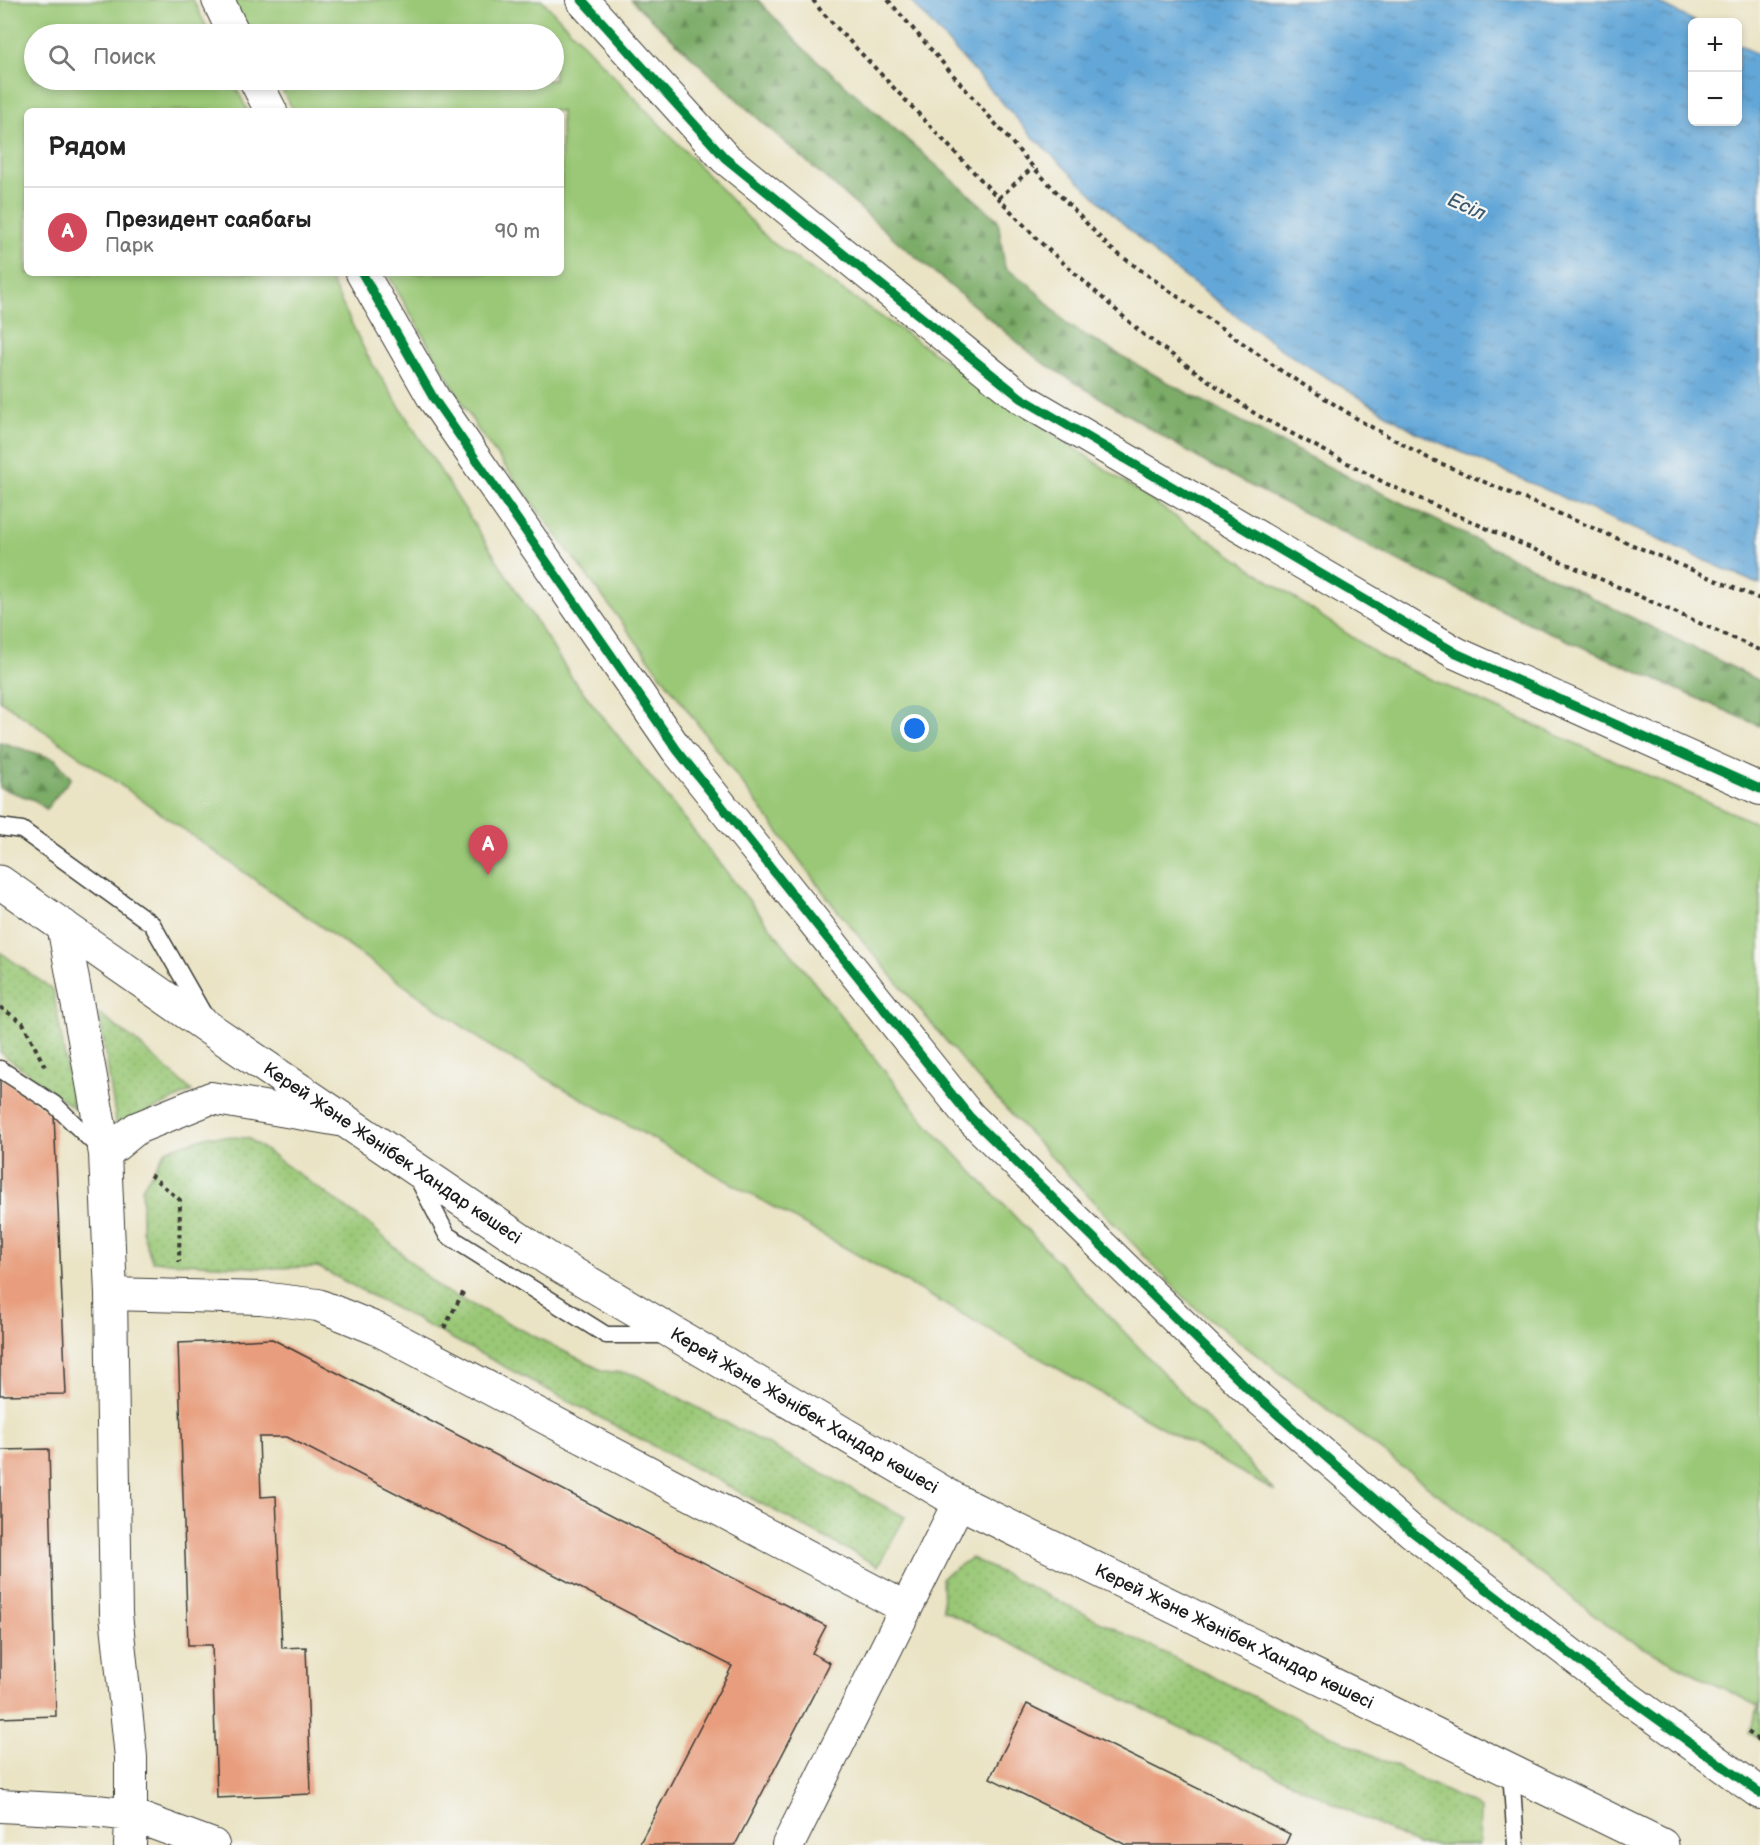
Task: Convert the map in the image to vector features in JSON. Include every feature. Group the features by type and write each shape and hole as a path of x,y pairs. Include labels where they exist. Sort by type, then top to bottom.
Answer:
{"main road":[{"name":"Керей Және Жәнібек Хандар көшесі","path":"0,882 213,1031 550,1260 959,1502 1662,1845"}],"street":[{"path":"218,0 229,24"},
{"path":"582,0 725,158 1021,398 1456,653 1760,789"},
{"path":"260,90 269,108"},
{"path":"364,276 434,399 677,750 970,1118 1246,1388 1411,1531 1617,1689 1760,1793"},
{"path":"63,926 105,1154 111,1294 116,1614 131,1757 131,1830"},
{"path":"105,1154 137,1128 211,1098 345,1121"},
{"path":"111,1294 261,1298 318,1305 377,1329 906,1608"},
{"path":"788,1845 959,1502"},
{"path":"0,1806 96,1811 131,1830 213,1845"}],"lane":[{"path":"0,827 22,830 152,924 213,1031"},
{"path":"0,1069 54,1104 105,1154"},
{"path":"1511,1770 1516,1845"}],"path":[{"path":"813,0 1040,242 1144,335 1257,415 1387,484 1760,650"},
{"path":"888,0 1034,167 1110,248 1281,370 1364,423 1428,458 1760,599"},
{"path":"999,198 1034,167"},
{"path":"0,1007 23,1023 48,1072"},
{"path":"150,1175 180,1200 179,1263"},
{"path":"429,1356 465,1289"},
{"path":"1748,1732 1760,1741"}],"green space":[{"path":"0,0 193,0 205,24 24,24 24,90 237,90 246,108 24,108 24,276 328,276 368,357 572,678 926,1123 1276,1492 496,1050 0,700"},
{"path":"232,0 542,0 770,241 1383,658 1760,825 1760,1707 1626,1639 1188,1302 976,1077 833,905 478,430 389,276 564,276 564,108 292,108 282,90 564,90 564,24 245,24"},
{"path":"631,0 758,0 802,47 998,220 1005,268 1029,284 1068,325 1172,385 1315,460 1760,681 1760,726 1533,625 1398,561 1208,464 1040,361 898,242 744,106"},
{"path":"0,742 55,759 71,778 46,809 34,800 0,788"},
{"path":"0,952 53,990 74,1108 0,1052"},
{"path":"99,1014 134,1040 192,1091 117,1127"},
{"path":"209,1136 248,1138 370,1225 441,1289 603,1371 634,1374 905,1517 878,1566 318,1267 264,1268 152,1261 142,1231 142,1188 166,1150"},
{"path":"971,1558 1480,1808 1479,1845 1418,1845 943,1610 942,1577"},
{"path":"1760,1707 1760,1741 1748,1732"}],"water":[{"name":"Есіл","path":"910,0 1653,0 1688,18 1688,126 1742,126 1742,46 1760,56 1760,585 1416,432 1285,352 1158,257 1035,139"}],"building":[{"path":"0,1076 54,1115 66,1394 0,1395"},
{"path":"272,1339 826,1626 812,1653 830,1663 735,1845 639,1845 732,1666 287,1437 259,1437 261,1497 276,1496 282,1648 306,1647 311,1794 217,1798 212,1645 188,1645 178,1343"},
{"path":"49,1449 56,1716 0,1718 0,1450"},
{"path":"1027,1704 1290,1834 1285,1845 1126,1845 990,1778"}],"cycle path":[{"path":"582,0 725,158 1021,398 1456,653 1760,789"},
{"path":"364,276 434,399 677,750 970,1117 1247,1388 1411,1531 1617,1690 1760,1793"}],"place":[{"name":"Президент саябағы","path":"488,875"}]}
